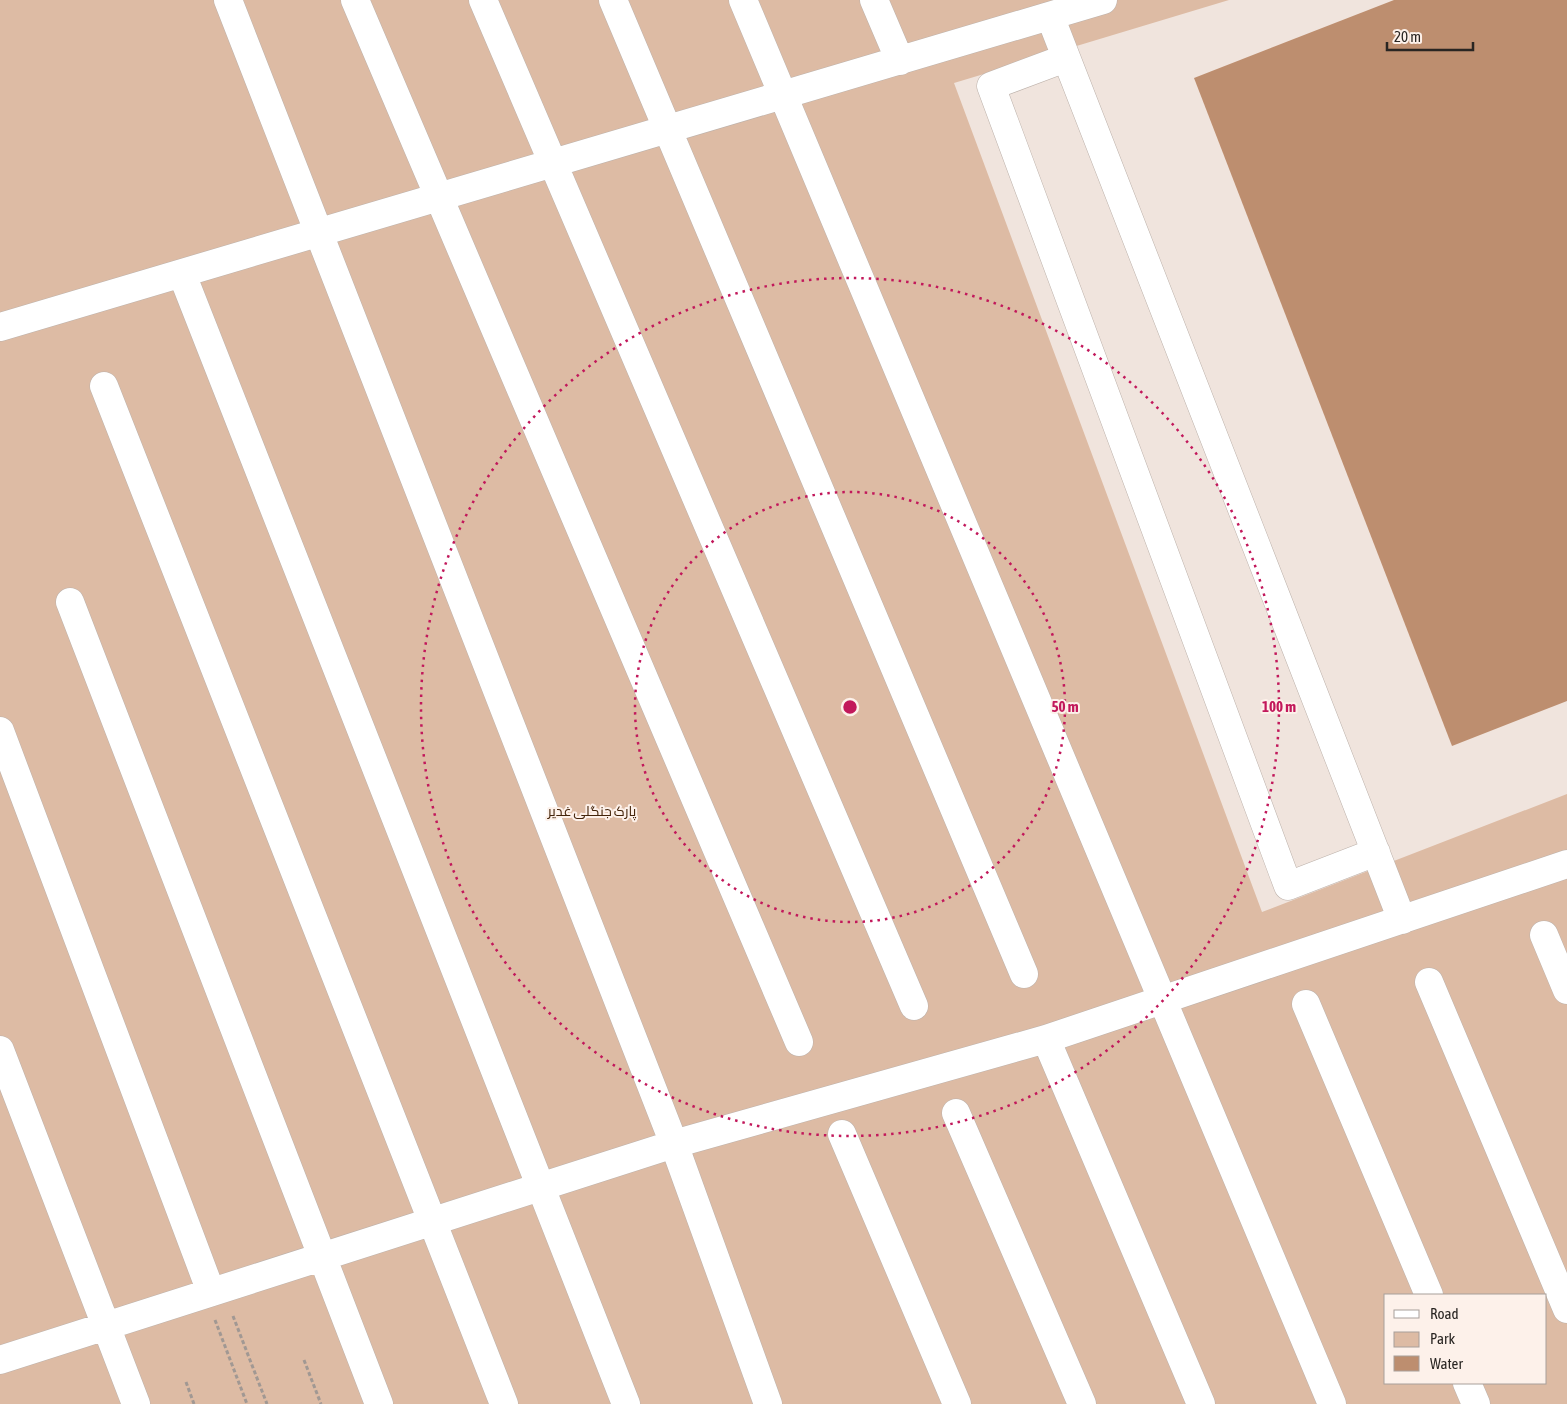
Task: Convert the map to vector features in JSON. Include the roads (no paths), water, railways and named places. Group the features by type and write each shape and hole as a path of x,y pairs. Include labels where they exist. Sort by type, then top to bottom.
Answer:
{"lane":[{"path":"228,0 674,1144 768,1404"},
{"path":"355,0 799,1042"},
{"path":"483,0 914,1006"},
{"path":"613,0 1024,974"},
{"path":"743,0 1165,1000 1332,1404"},
{"path":"874,0 900,61"},
{"path":"0,328 1103,0"},
{"path":"1050,16 1402,920"},
{"path":"1066,58 991,86 1288,886 1376,852"},
{"path":"182,274 626,1404"},
{"path":"104,386 504,1404"},
{"path":"70,602 379,1404"},
{"path":"0,731 213,1292"},
{"path":"0,1360 674,1144 1046,1039 1567,864"},
{"path":"1544,935 1567,990"},
{"path":"1429,982 1567,1309"},
{"path":"1306,1004 1430,1294"},
{"path":"1046,1039 1200,1404"},
{"path":"0,1050 136,1404"},
{"path":"956,1113 1082,1404"},
{"path":"842,1134 957,1404"},
{"path":"1467,1384 1476,1404"}],"water":[{"path":"1394,0 1567,0 1567,701 1452,746 1194,78"}],"park label":[{"name":"پارک جنگلی غدیر","path":"592,811"}]}
